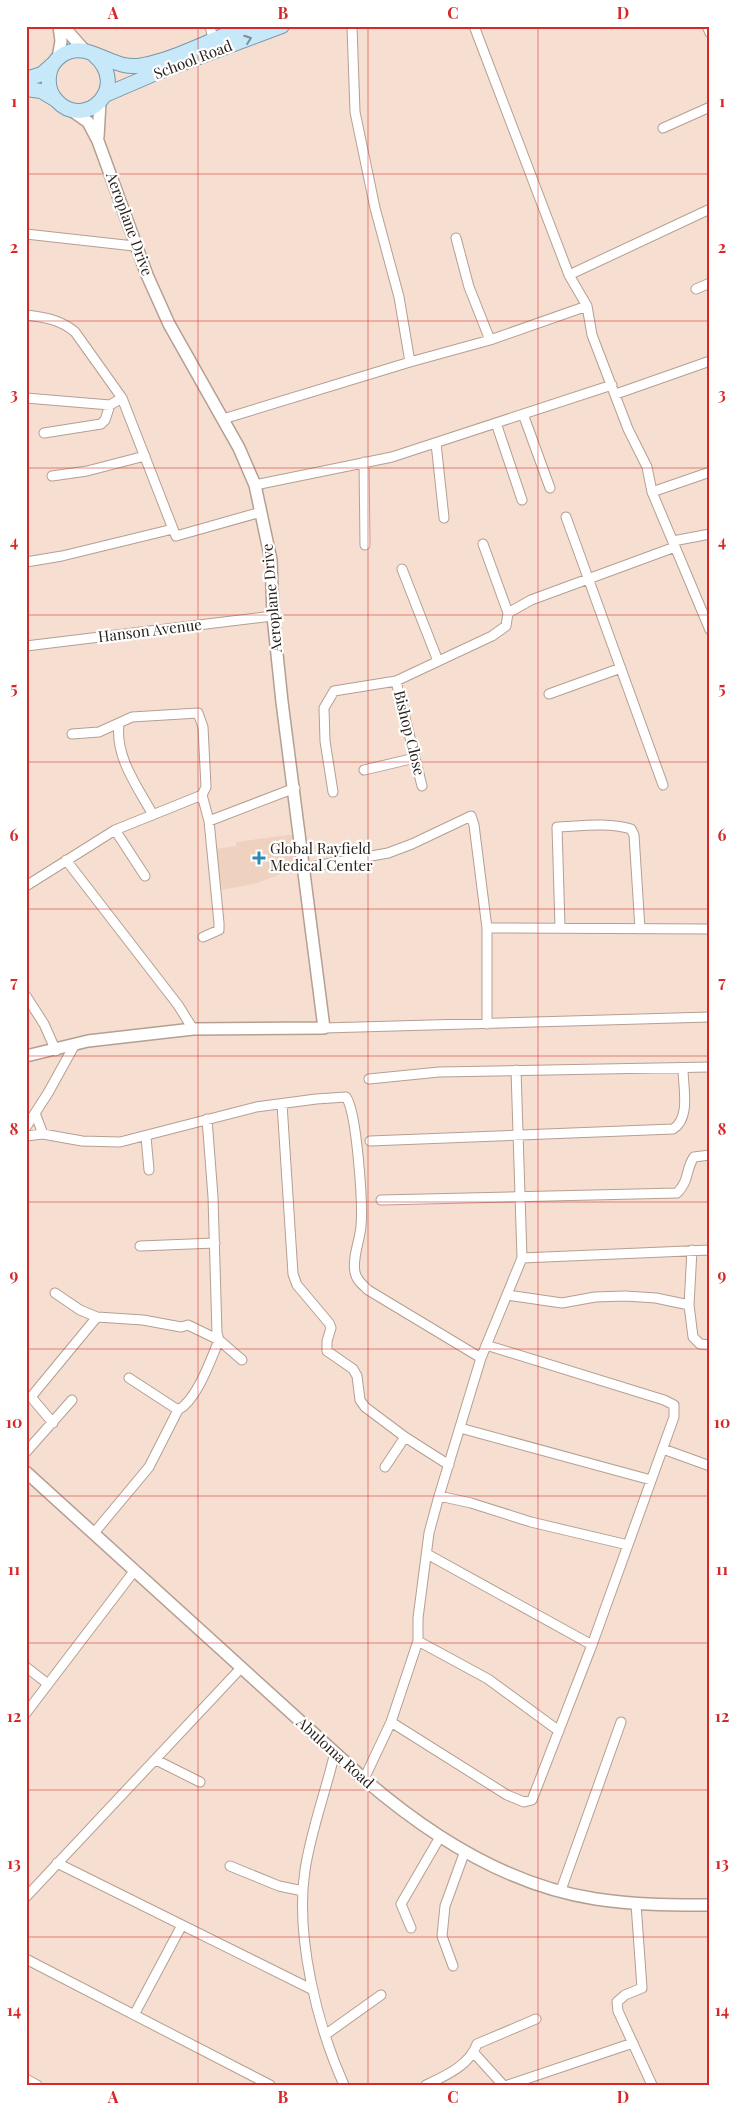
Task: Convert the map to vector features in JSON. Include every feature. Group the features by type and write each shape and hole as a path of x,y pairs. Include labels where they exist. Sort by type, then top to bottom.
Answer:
{"main road":[{"path":"26,79 42,74 56,60 75,50 90,53 118,64 137,66 156,62 211,33 247,26"},
{"name":"School Road","path":"102,99 156,73 282,26"},
{"path":"26,89 41,91 71,110 86,109 102,99 109,84 108,73 103,62 90,53"},
{"path":"56,60 48,78 51,93 56,100"}],"street":[{"path":"56,60 61,41 59,26"},
{"path":"63,26 90,53"},
{"path":"352,26 354,112 375,208 399,297 410,362"},
{"path":"474,26 569,275 587,306 592,335 628,429 647,467 652,492 710,630"},
{"path":"707,26 710,33"},
{"path":"98,141 102,99"},
{"path":"663,128 710,107"},
{"path":"71,110 88,122 98,141"},
{"name":"Aeroplane Drive","path":"98,141 134,246 169,324 223,419 255,485 271,560 273,616 324,1028"},
{"path":"569,275 710,209"},
{"path":"26,234 134,246"},
{"path":"456,238 469,287 490,340"},
{"path":"696,289 710,283"},
{"path":"223,419 410,362 490,340 587,306"},
{"path":"26,315 45,317 65,324 75,332 122,398 176,536 261,512"},
{"path":"616,394 710,361"},
{"path":"255,485 333,471 364,462 392,457 612,385"},
{"path":"26,398 110,405 122,398"},
{"path":"44,433 101,424 105,420 110,405"},
{"path":"523,414 550,488"},
{"path":"496,423 522,500"},
{"path":"436,443 444,518"},
{"path":"52,476 88,471 145,456"},
{"path":"364,462 365,545"},
{"path":"652,492 710,472"},
{"path":"566,518 663,784"},
{"path":"26,562 62,556 174,529"},
{"path":"508,613 531,600 589,579 674,544 710,534"},
{"path":"333,792 325,741 324,708 334,691 396,680 492,636 506,626 508,613 483,544"},
{"path":"402,569 438,661"},
{"name":"Hanson Avenue","path":"26,646 273,616"},
{"path":"550,694 621,668"},
{"name":"Bishop Close","path":"396,680 422,786"},
{"path":"26,886 114,830 202,795 206,787 203,728 198,713 132,717 99,732 72,734"},
{"path":"119,724 117,738 124,761 152,815"},
{"path":"364,770 415,758"},
{"path":"209,821 294,788"},
{"path":"202,795 209,821 219,930 203,937"},
{"path":"304,868 388,853 412,844 471,816 474,825 487,928 487,1024"},
{"path":"560,927 557,827 598,826 631,829 634,835 640,929"},
{"path":"114,830 145,876"},
{"path":"66,860 178,1005 193,1029"},
{"path":"487,928 710,929"},
{"path":"26,996 44,1024 56,1051"},
{"path":"26,1056 56,1051 88,1041 193,1029 324,1028 710,1017"},
{"path":"26,1127 74,1046"},
{"path":"369,1079 440,1072 710,1067"},
{"path":"370,1141 672,1129 679,1125 684,1113 683,1069"},
{"path":"364,1778 391,1722 418,1641 418,1618 430,1533 439,1496 481,1358 522,1258 516,1070"},
{"path":"26,1136 43,1134 102,1143 146,1137 256,1107 346,1097 353,1119 361,1201 361,1226 354,1270 358,1280 368,1290 481,1358"},
{"path":"282,1104 294,1274 297,1285 329,1323 331,1334 327,1341 327,1351 353,1369 357,1376 360,1400 365,1407 405,1437 449,1465"},
{"path":"35,1113 43,1134"},
{"path":"94,1533 149,1467 178,1410 183,1407 202,1379 219,1340 217,1333 215,1243 207,1120"},
{"path":"146,1137 149,1170"},
{"path":"381,1200 677,1193 686,1185 690,1164 694,1157 710,1155"},
{"path":"140,1246 215,1243"},
{"path":"692,1250 689,1305 693,1337 700,1344 710,1345"},
{"path":"522,1258 710,1250"},
{"path":"55,1293 80,1310 97,1317 143,1320 181,1326 188,1325 219,1340 242,1360"},
{"path":"507,1295 562,1303 595,1297 625,1296 656,1298 689,1305"},
{"path":"53,1423 31,1397 97,1317"},
{"path":"391,1722 507,1795 524,1802 532,1800 538,1791 674,1417 674,1405 664,1400 486,1346"},
{"path":"129,1378 178,1410"},
{"path":"26,1452 72,1400"},
{"path":"460,1428 651,1480"},
{"path":"385,1467 405,1437"},
{"path":"663,1449 710,1466"},
{"name":"Abuloma Road","path":"26,1472 391,1802 440,1837 520,1878 595,1899 636,1904 710,1905"},
{"path":"439,1496 471,1503 531,1522 628,1545"},
{"path":"428,1554 592,1645"},
{"path":"26,1713 135,1570"},
{"path":"418,1641 488,1679 559,1732"},
{"path":"26,1667 48,1684"},
{"path":"26,1897 241,1668"},
{"path":"561,1890 621,1722"},
{"path":"335,1752 305,1869 303,1920 313,1990 325,2035 344,2085"},
{"path":"156,1760 200,1782"},
{"path":"411,1928 401,1904 440,1837"},
{"path":"453,1966 442,1936 445,1906 465,1851"},
{"path":"57,1863 313,1990"},
{"path":"230,1866 279,1886 303,1891"},
{"path":"636,1904 642,1988 624,1996 617,2002 620,2017 652,2085"},
{"path":"134,2015 182,1925"},
{"path":"26,1959 270,2085"},
{"path":"325,2035 381,1995"},
{"path":"426,2085 461,2065 474,2053 476,2044 536,2019"},
{"path":"508,2085 633,2043"},
{"path":"474,2053 503,2085"},
{"path":"26,2079 37,2085"}],"shaded area":[{"name":"Global Rayfield Medical Center","path":"295,834 301,866 257,883 222,890 216,849 236,846 236,842"}],"place":[{"name":"Global Rayfield Medical Center","path":"259,858"}]}
